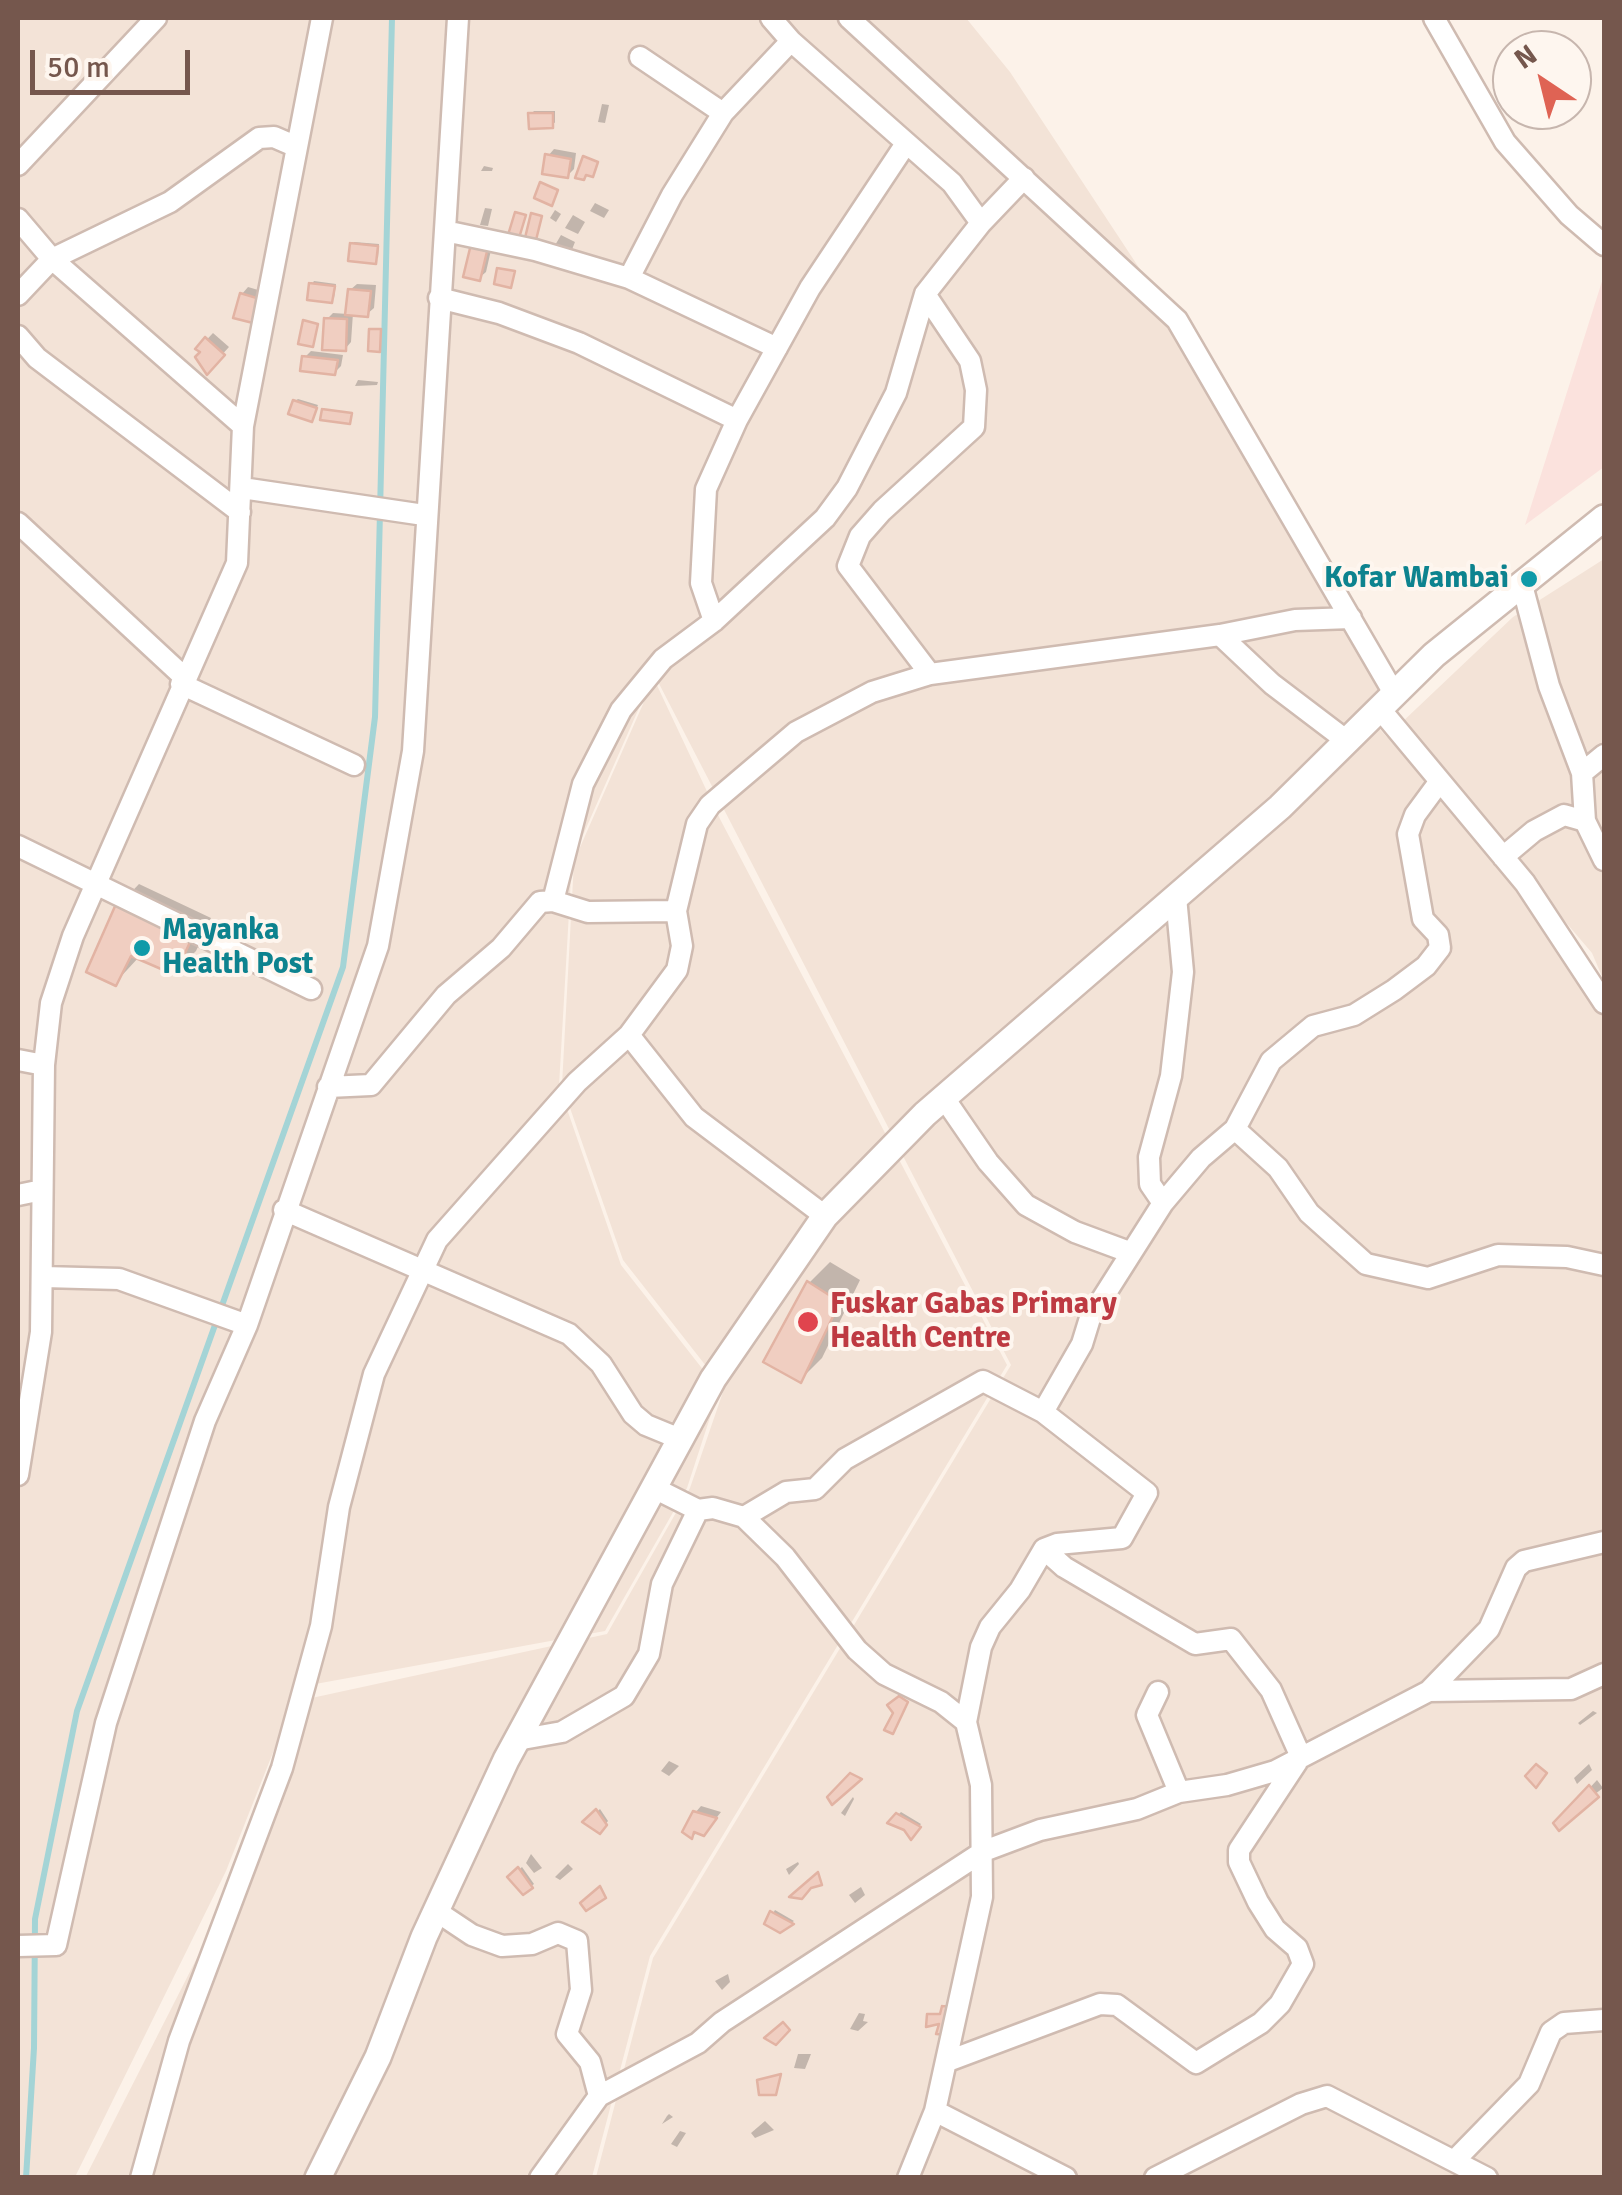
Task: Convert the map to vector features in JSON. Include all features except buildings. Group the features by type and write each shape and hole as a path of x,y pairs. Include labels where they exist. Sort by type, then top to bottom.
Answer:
{"street":[{"path":"18,166 156,18"},
{"path":"18,1475 41,1332 44,1065 51,1003 95,886 182,680 237,562 243,426 322,18"},
{"path":"23,1946 53,1948 106,1723 240,1322 378,946 413,751 416,514 446,231 458,18"},
{"path":"771,18 905,145 952,183 981,223"},
{"path":"850,18 1177,320 1351,618 1388,702 1440,780 1504,857 1604,1003"},
{"path":"1434,18 1505,142 1569,215 1604,246"},
{"path":"630,278 672,195 723,114 791,41"},
{"path":"640,57 723,114"},
{"path":"18,295 52,259 170,202 260,138 274,138 297,147"},
{"path":"714,622 701,583 706,488 737,420 810,288 905,145"},
{"path":"554,900 583,784 622,710 663,659 714,622 825,518 847,488 896,393 925,294 981,223 1024,178"},
{"path":"18,219 52,259 243,426"},
{"path":"446,231 536,250 630,278 777,348"},
{"path":"925,294 970,361 976,390 974,427 882,511 860,536 848,566 930,674"},
{"path":"439,298 500,312 579,343 737,420"},
{"path":"18,336 37,358 240,512"},
{"path":"242,488 416,514"},
{"path":"318,2178 378,2056 436,1912 517,1740 713,1379 825,1216 944,1098 1176,897 1347,741 1434,655 1604,518"},
{"path":"18,523 182,680 354,765"},
{"path":"1522,584 1549,686 1582,773 1585,821 1604,860"},
{"path":"141,2178 178,2041 282,1768 322,1626 339,1507 374,1374 437,1240 564,1096 630,1035 677,970 682,946 676,911 697,824 710,805 796,732 872,692 930,674 1220,635 1295,620 1351,618"},
{"path":"1220,635 1272,684 1347,741"},
{"path":"1582,773 1604,755"},
{"path":"1582,773 1604,771"},
{"path":"1043,1412 1082,1344 1090,1318 1129,1252 1200,1158 1235,1128 1272,1061 1312,1026 1354,1015 1394,990 1426,966 1440,948 1438,935 1423,919 1408,834 1414,815 1440,780"},
{"path":"1504,857 1534,831 1564,816 1585,821"},
{"path":"18,846 311,989"},
{"path":"1163,1203 1150,1184 1149,1157 1171,1076 1183,972 1176,897"},
{"path":"328,1087 371,1085 446,995 501,948 535,905 554,900 588,912 676,911"},
{"path":"630,1035 694,1117 825,1216"},
{"path":"18,1060 44,1065"},
{"path":"944,1098 988,1162 1026,1205 1075,1232 1129,1252"},
{"path":"1235,1128 1278,1168 1309,1213 1366,1264 1428,1278 1498,1255 1567,1257 1604,1265"},
{"path":"18,1195 42,1190"},
{"path":"284,1210 569,1334 600,1364 633,1414 646,1425 680,1439"},
{"path":"44,1277 119,1279 240,1322"},
{"path":"744,1517 786,1492 815,1489 846,1459 977,1383 994,1386 1043,1412 1147,1493 1122,1538 1057,1544 1044,1549 1020,1590 990,1627 966,1722 981,1785 984,1851 979,1915 935,2111 908,2178"},
{"path":"654,1488 698,1510 744,1517 785,1557 857,1650 884,1674 941,1702 966,1722"},
{"path":"517,1740 562,1732 624,1696 649,1654 662,1584 698,1510"},
{"path":"547,2174 599,2096 698,2043 722,2022 984,1851 1040,1830 1137,1809 1179,1792 1227,1785 1301,1757 1429,1691 1489,1629 1516,1568 1524,1560 1604,1542"},
{"path":"1044,1549 1064,1567 1194,1644 1231,1638 1271,1690 1301,1757"},
{"path":"1429,1691 1571,1689 1604,1674"},
{"path":"1158,1692 1147,1714 1179,1792"},
{"path":"948,2061 1100,2004 1117,2006 1196,2063 1261,2023 1280,2004 1302,1964 1297,1948 1274,1929 1258,1902 1240,1862 1239,1850 1301,1757"},
{"path":"436,1912 472,1935 502,1946 532,1944 558,1933 577,1941 581,1990 568,2034 590,2062 599,2096"},
{"path":"1455,2160 1529,2084 1550,2032 1564,2024 1604,2020"},
{"path":"1155,2178 1301,2104 1327,2096 1487,2178"},
{"path":"935,2111 1066,2178"}],"shaded area":[{"path":"18,18 966,18 1010,72 1180,330 1391,697 1370,719 1521,880 1604,1010 1604,2177 596,2177 653,1958 1011,1365 654,674 572,860 559,1086 621,1265 719,1390 687,1488 605,1631 299,1687 226,1871 75,2177 18,2177"},
{"path":"1604,275 1604,467 1525,525"},
{"path":"1604,559 1604,981 1592,953 1398,726 1513,617"},
{"path":"654,679 720,819 1007,1365 650,1956 592,2177 85,2178 259,1836 307,1699 607,1634 690,1488 724,1389 623,1260 562,1085 574,861"}],"waterway":[{"path":"26,2178 34,2048 35,1919 77,1711 343,967 375,717 392,18"}],"place":[{"name":"Kofar Wambai","path":"1529,579"},
{"name":"Mayanka Health Post","path":"142,948"},
{"name":"Fuskar Gabas Primary Health Centre","path":"808,1322"}]}
